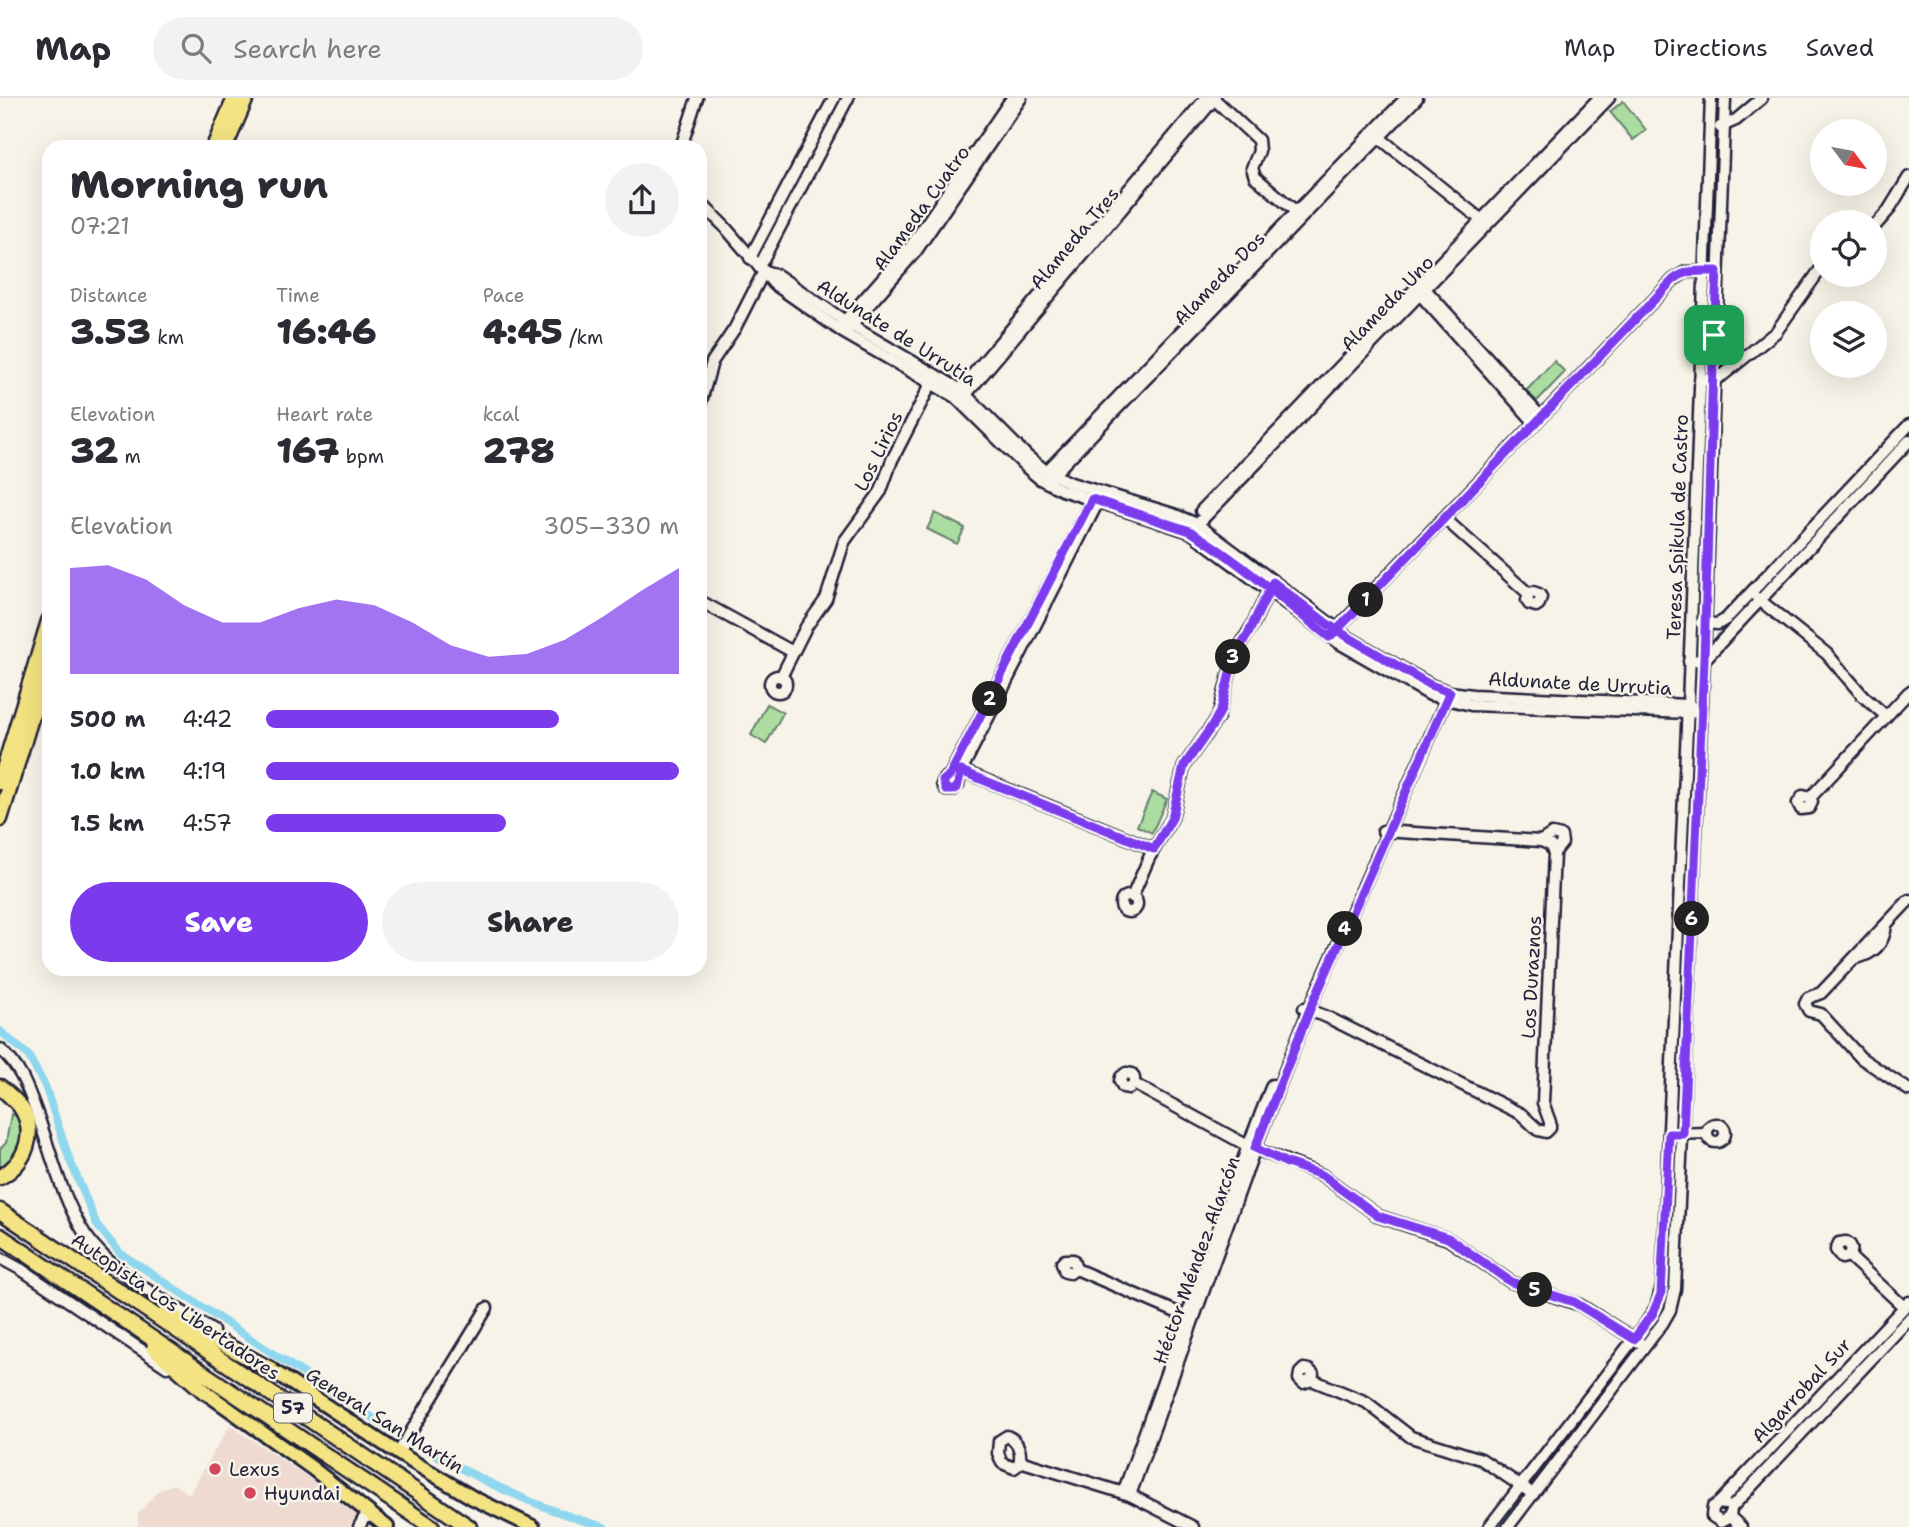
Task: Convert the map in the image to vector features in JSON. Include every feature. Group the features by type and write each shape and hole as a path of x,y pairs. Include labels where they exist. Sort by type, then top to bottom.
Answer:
{"highway":[{"path":"217,140 235,98"},
{"path":"229,140 246,98"},
{"path":"0,782 42,644"},
{"path":"0,819 42,682"},
{"path":"0,1087 21,1108 29,1133 22,1158 13,1169 0,1177"},
{"name":"Autopista Los Libertadores","path":"0,1211 468,1527"},
{"name":"Autopista Los Libertadores","path":"0,1236 432,1527"},
{"path":"118,1290 270,1369"},
{"path":"102,1304 205,1392"}],"main road":[{"name":"General San Martín","path":"270,1369 472,1499 515,1524 533,1527"},
{"path":"205,1392 312,1468 364,1518 387,1527"}],"street":[{"path":"683,140 697,98"},
{"path":"750,258 834,98"},
{"path":"707,380 712,362 735,328 761,269 848,98"},
{"name":"Alameda Cuatro","path":"845,327 911,246 1012,98"},
{"name":"Alameda Cuatro","path":"845,327 916,251 1021,98"},
{"path":"1212,98 1258,140 1259,151 1252,168 1255,177 1299,214"},
{"name":"Alameda Tres","path":"961,396 1212,98"},
{"name":"Alameda Dos","path":"1376,135 1406,98"},
{"name":"Alameda Dos","path":"1046,477 1376,135 1417,98"},
{"name":"Alameda Uno","path":"1485,222 1598,98"},
{"name":"Alameda Uno","path":"1190,526 1608,98"},
{"name":"Teresa Spikula de Castro","path":"1489,1527 1634,1339 1653,1313 1661,1294 1692,623 1711,98"},
{"name":"Teresa Spikula de Castro","path":"1508,1527 1646,1346 1666,1318 1674,1296 1702,710 1725,98"},
{"path":"1710,128 1724,127 1762,98"},
{"path":"1376,135 1485,222"},
{"path":"1887,212 1909,177"},
{"name":"Aldunate de Urrutia","path":"707,209 761,269 777,275 845,327 961,396 1046,477 1071,483 1098,496 1190,526 1333,634 1445,695 1702,710"},
{"path":"1333,634 1677,276 1686,272 1717,271"},
{"path":"1700,380 1714,380 1731,370 1776,332 1810,284"},
{"path":"1420,288 1538,420"},
{"name":"Los Lirios","path":"781,677 809,622 826,599 844,542 881,491 892,460 934,378"},
{"path":"1692,623 1718,624 1724,621 1909,425"},
{"path":"1689,661 1704,660 1909,441"},
{"path":"1098,496 956,774 1154,849"},
{"path":"1445,519 1529,594"},
{"path":"1132,897 1172,818 1184,766 1218,717 1231,661 1271,586"},
{"path":"1751,592 1827,653 1863,696 1886,716"},
{"path":"707,605 793,652"},
{"path":"1810,798 1909,692"},
{"name":"Héctor Méndez Alarcón","path":"1126,1494 1252,1147 1307,1008 1445,695"},
{"name":"Los Duraznos","path":"1307,1008 1521,1114 1538,1130 1547,1131 1550,1122 1543,1103 1554,853 1562,843 1560,836 1552,834 1541,841 1385,832"},
{"path":"1909,900 1886,925 1884,937 1874,950 1855,958 1821,993 1808,998 1805,1004 1809,1011 1821,1014 1861,1058 1909,1090"},
{"path":"1677,958 1690,958"},
{"name":"General San Martín","path":"0,1049 24,1080 71,1206 91,1243 135,1280 270,1369"},
{"path":"1134,1084 1252,1147 1322,1175 1378,1216 1448,1238 1511,1282 1574,1302 1646,1346"},
{"path":"1521,1114 1535,1112 1543,1103"},
{"path":"1669,1134 1707,1133"},
{"path":"1849,1256 1907,1304"},
{"path":"0,1258 23,1270 205,1392"},
{"path":"1076,1269 1190,1318"},
{"name":"Algarrobal Sur","path":"1719,1503 1907,1304"},
{"path":"398,1453 487,1308"},
{"name":"Algarrobal Sur","path":"1728,1519 1909,1319"},
{"path":"1312,1380 1366,1402 1411,1437 1476,1457 1533,1494"},
{"path":"1020,1461 1126,1494 1193,1527"},
{"path":"1728,1519 1716,1521 1711,1514 1712,1508 1719,1503 1728,1519 1741,1527"}],"shaded area":[{"path":"230,1425 355,1509 357,1515 349,1527 138,1527 138,1514 158,1491 173,1484 189,1494"}],"green space":[{"path":"1623,101 1646,130 1633,140 1610,112"},
{"path":"1554,361 1565,372 1537,401 1526,391"},
{"path":"935,513 965,528 957,544 927,529"},
{"path":"767,704 783,713 766,744 751,735"},
{"path":"1152,792 1167,799 1152,833 1137,826"},
{"path":"11,1114 17,1116 19,1121 21,1144 14,1160 0,1170 0,1149 6,1143"}],"waterway":[{"path":"0,1031 28,1055 45,1086 69,1158 97,1225 120,1253 329,1390 427,1450 531,1502 604,1527"}],"place":[{"name":"Lexus","path":"215,1469"},
{"name":"Hyundai","path":"250,1493"}],"route":[{"path":"1714,335 1704,660 1683,1134 1669,1134 1661,1294 1653,1313 1634,1339 1574,1302 1524,1287 1498,1275 1448,1238 1378,1216 1322,1175 1255,1148 1310,1009 1450,692 1430,685 1348,637 1337,630 1329,625 1273,582 1269,590 1253,624 1248,634 1234,656 1221,710 1184,766 1172,818 1154,849 961,771 957,788 946,790 943,781 950,775 1092,499 1190,531 1205,541 1269,590 1329,637 1337,630 1445,519 1673,280 1681,274 1717,271 1714,335"}]}
